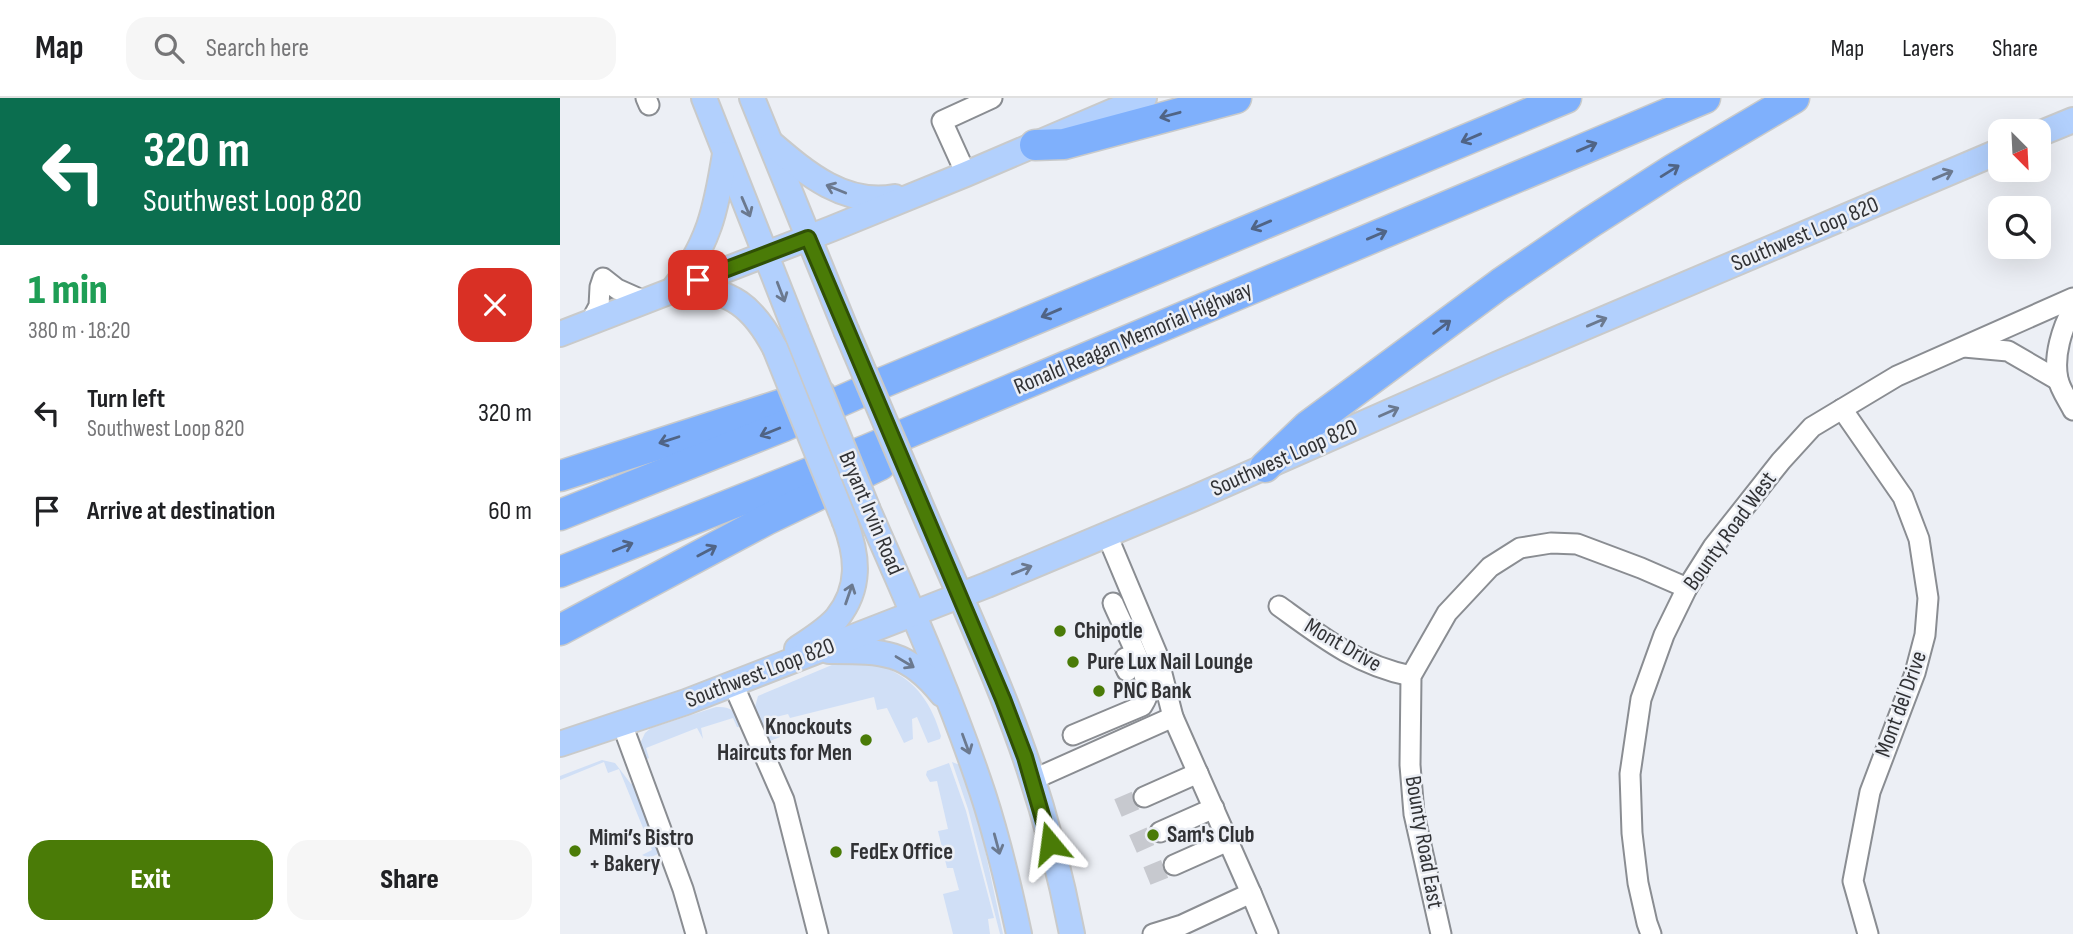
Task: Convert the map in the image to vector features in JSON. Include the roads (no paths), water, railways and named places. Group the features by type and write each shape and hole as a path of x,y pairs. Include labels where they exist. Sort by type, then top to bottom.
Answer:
{"highway":[{"path":"1035,145 1064,144 1236,98"},
{"path":"560,516 785,426 1566,98"},
{"name":"Ronald Reagan Memorial Highway","path":"560,572 867,450 1705,98"},
{"path":"1265,467 1308,426 1500,284 1674,169 1794,98"},
{"path":"560,630 766,520 948,432 1313,278 1330,255"},
{"path":"560,476 780,405 877,386"}],"main road":[{"name":"Bryant Irvin Road","path":"704,98 868,510 951,705 984,796 1019,934"},
{"path":"752,98 838,310 1016,731 1056,861 1072,934"},
{"path":"560,334 926,191 1144,98"},
{"path":"2051,129 2073,120"},
{"path":"769,141 803,171 820,182 852,195 881,199 926,191"},
{"path":"673,290 690,268 708,232 714,216 725,154"},
{"name":"Southwest Loop 820","path":"560,744 733,684 959,596 1988,156"},
{"path":"673,290 699,289 718,293 738,302 753,313 765,328 845,522 856,557 852,591 836,619 765,671"},
{"path":"814,652 870,651 893,655 922,673 951,705"}],"street":[{"path":"966,174 942,121 992,98"},
{"path":"590,321 599,306 603,278 617,289 644,301"},
{"name":"Bounty Road West","path":"1651,934 1639,883 1632,833 1630,774 1641,699 1664,635 1687,588 1713,547 1781,461 1812,427 1897,376 2073,298"},
{"path":"2073,308 2066,321 2058,350 2058,380 2073,410"},
{"path":"1963,347 2008,351 2058,380"},
{"name":"Mont del Drive","path":"1842,408 1903,497 1919,539 1927,598 1925,635 1915,673 1870,792 1853,881 1868,934"},
{"path":"1107,535 1157,654 1173,717 1268,934"},
{"name":"Bounty Road East","path":"1441,934 1414,814 1410,765 1411,676 1447,613 1490,567 1520,548 1551,543 1577,544 1687,588"},
{"path":"1113,603 1142,706"},
{"name":"Mont Drive","path":"1279,606 1361,661 1386,671 1411,676"},
{"path":"1131,664 1150,637"},
{"path":"1073,735 1142,706 1148,693 1143,672 1131,664"},
{"path":"733,684 784,800 818,934"},
{"path":"1032,780 1173,717"},
{"path":"622,724 683,889 696,934"},
{"path":"1144,797 1198,773"},
{"path":"1160,832 1214,808"},
{"path":"1174,864 1228,841"},
{"path":"1153,934 1182,925 1251,893"}],"tunnel":[{"path":"1118,808 1144,797"},
{"path":"1133,844 1160,832"},
{"path":"1147,876 1174,865"}],"place":[{"name":"Chipotle","path":"1060,631"},
{"name":"Pure Lux Nail Lounge","path":"1073,662"},
{"name":"PNC Bank","path":"1099,691"},
{"name":"Knockouts Haircuts for Men","path":"866,740"},
{"name":"Sam's Club","path":"1153,835"},
{"name":"Mimi’s Bistro + Bakery","path":"575,851"},
{"name":"FedEx Office","path":"836,852"}]}
